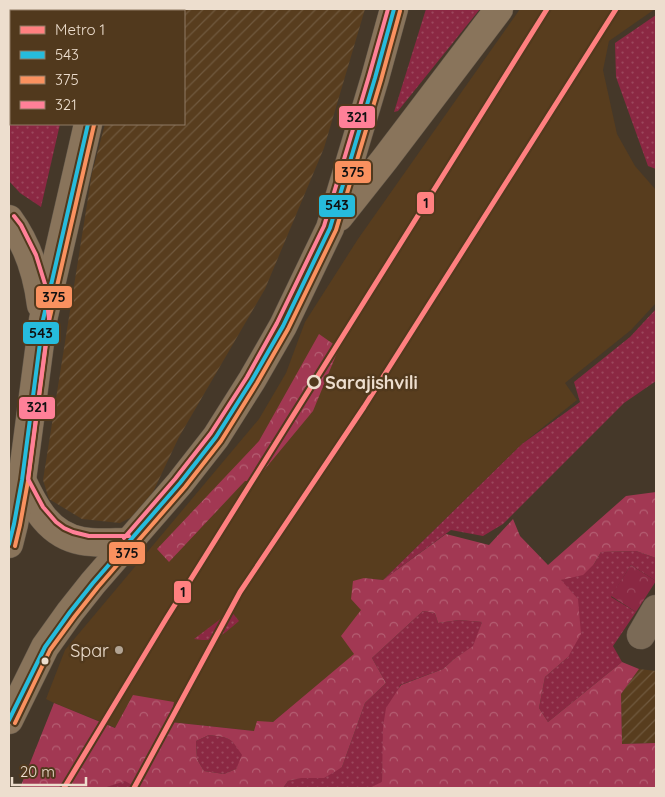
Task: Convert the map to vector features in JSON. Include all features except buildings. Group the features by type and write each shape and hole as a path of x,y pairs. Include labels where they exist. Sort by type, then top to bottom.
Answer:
{"main road":[{"path":"9,720 45,647 70,612 180,483 216,437 283,326 330,228 394,9"},
{"path":"330,228 385,160 499,9"},
{"path":"9,544 22,480 42,320 88,125"},
{"path":"9,219 30,257 38,285 42,320"},
{"path":"22,480 40,514 51,526 67,536 82,541 129,542"}],"street":[{"path":"641,635 656,609"}],"shaded area":[{"path":"365,9 324,148 265,289 179,437 144,511 120,523 82,519 49,499 43,480 92,173 105,125 185,125 185,10 136,10"},
{"path":"520,9 655,9 609,41 603,70 617,134 635,166 656,190 656,303 631,330 565,383 577,400 522,444 383,580 364,578 355,654 273,722 254,731 170,722 116,728 46,699 65,650 259,419 286,373 305,322 358,239"},
{"path":"639,669 656,671 656,743 622,744 621,694"}],"green space":[{"path":"426,9 480,9 398,111 394,112"},
{"path":"656,15 656,169 648,166 616,77 615,43"},
{"path":"9,109 10,125 60,125 41,207 20,193 9,181"},
{"path":"656,309 656,381 624,403 503,524 483,536 451,530 383,580 522,444 580,402 574,382 630,337"},
{"path":"319,334 339,348 313,411 255,481 245,481 169,562 157,549 259,441"},
{"path":"656,492 656,558 636,551 601,552 594,564 583,575 561,580 578,599 581,634 568,657 545,677 539,708 548,722 622,662 639,669 621,694 622,744 656,743 656,788 369,788 382,782 383,727 386,708 401,685 443,669 473,646 482,622 459,620 438,623 435,613 423,611 372,658 386,683 365,703 342,767 324,778 301,778 288,781 283,788 137,788 125,781 104,788 20,788 54,703 115,728 133,695 174,702 170,722 254,731 257,721 273,722 354,654 341,636 361,610 351,599 353,581 364,578 383,580 446,534 489,545 513,519 520,536 548,565 626,496","holes":["209,735 229,739 235,745 242,755 236,769 224,774 204,771 197,759 196,741"]},
{"path":"636,551 656,558 656,581 631,565 611,597 636,612 613,646 622,662 548,722 539,708 545,677 568,657 561,580 594,564 601,552"},
{"path":"631,565 656,581 636,612 611,596"},
{"path":"231,611 239,621 224,634 209,640 194,639"},
{"path":"423,611 435,613 438,623 459,620 482,622 474,646 443,669 400,685 383,758 382,783 369,788 283,788 288,781 342,767 365,703 386,683 372,658"},
{"path":"209,735 229,739 243,755 236,769 224,774 204,771 197,759 196,741"},
{"path":"125,780 137,788 104,788"}],"metro line":[{"name":"1","path":"64,788 166,619 547,9"},
{"name":"1","path":"134,788 240,592 364,407 616,9"}],"transit line":[{"name":"321","path":"124,538 175,479 211,433 247,377 277,323 324,226 388,9"},
{"name":"543","path":"9,720 45,647 93,583 180,483 216,437 283,326 330,228 394,9"},
{"name":"375","path":"15,723 50,650 98,587 185,487 221,441 288,329 336,230 400,11"},
{"name":"543","path":"9,544 22,480 43,320 88,125"},
{"name":"375","path":"15,546 28,481 49,321 94,125"},
{"name":"321","path":"14,216 21,225 36,255 45,284 49,319 28,479 43,507 64,528 89,536 129,536"}],"place":[{"name":"Sarajishvili","path":"314,382"},
{"name":"Spar","path":"119,650"}]}
